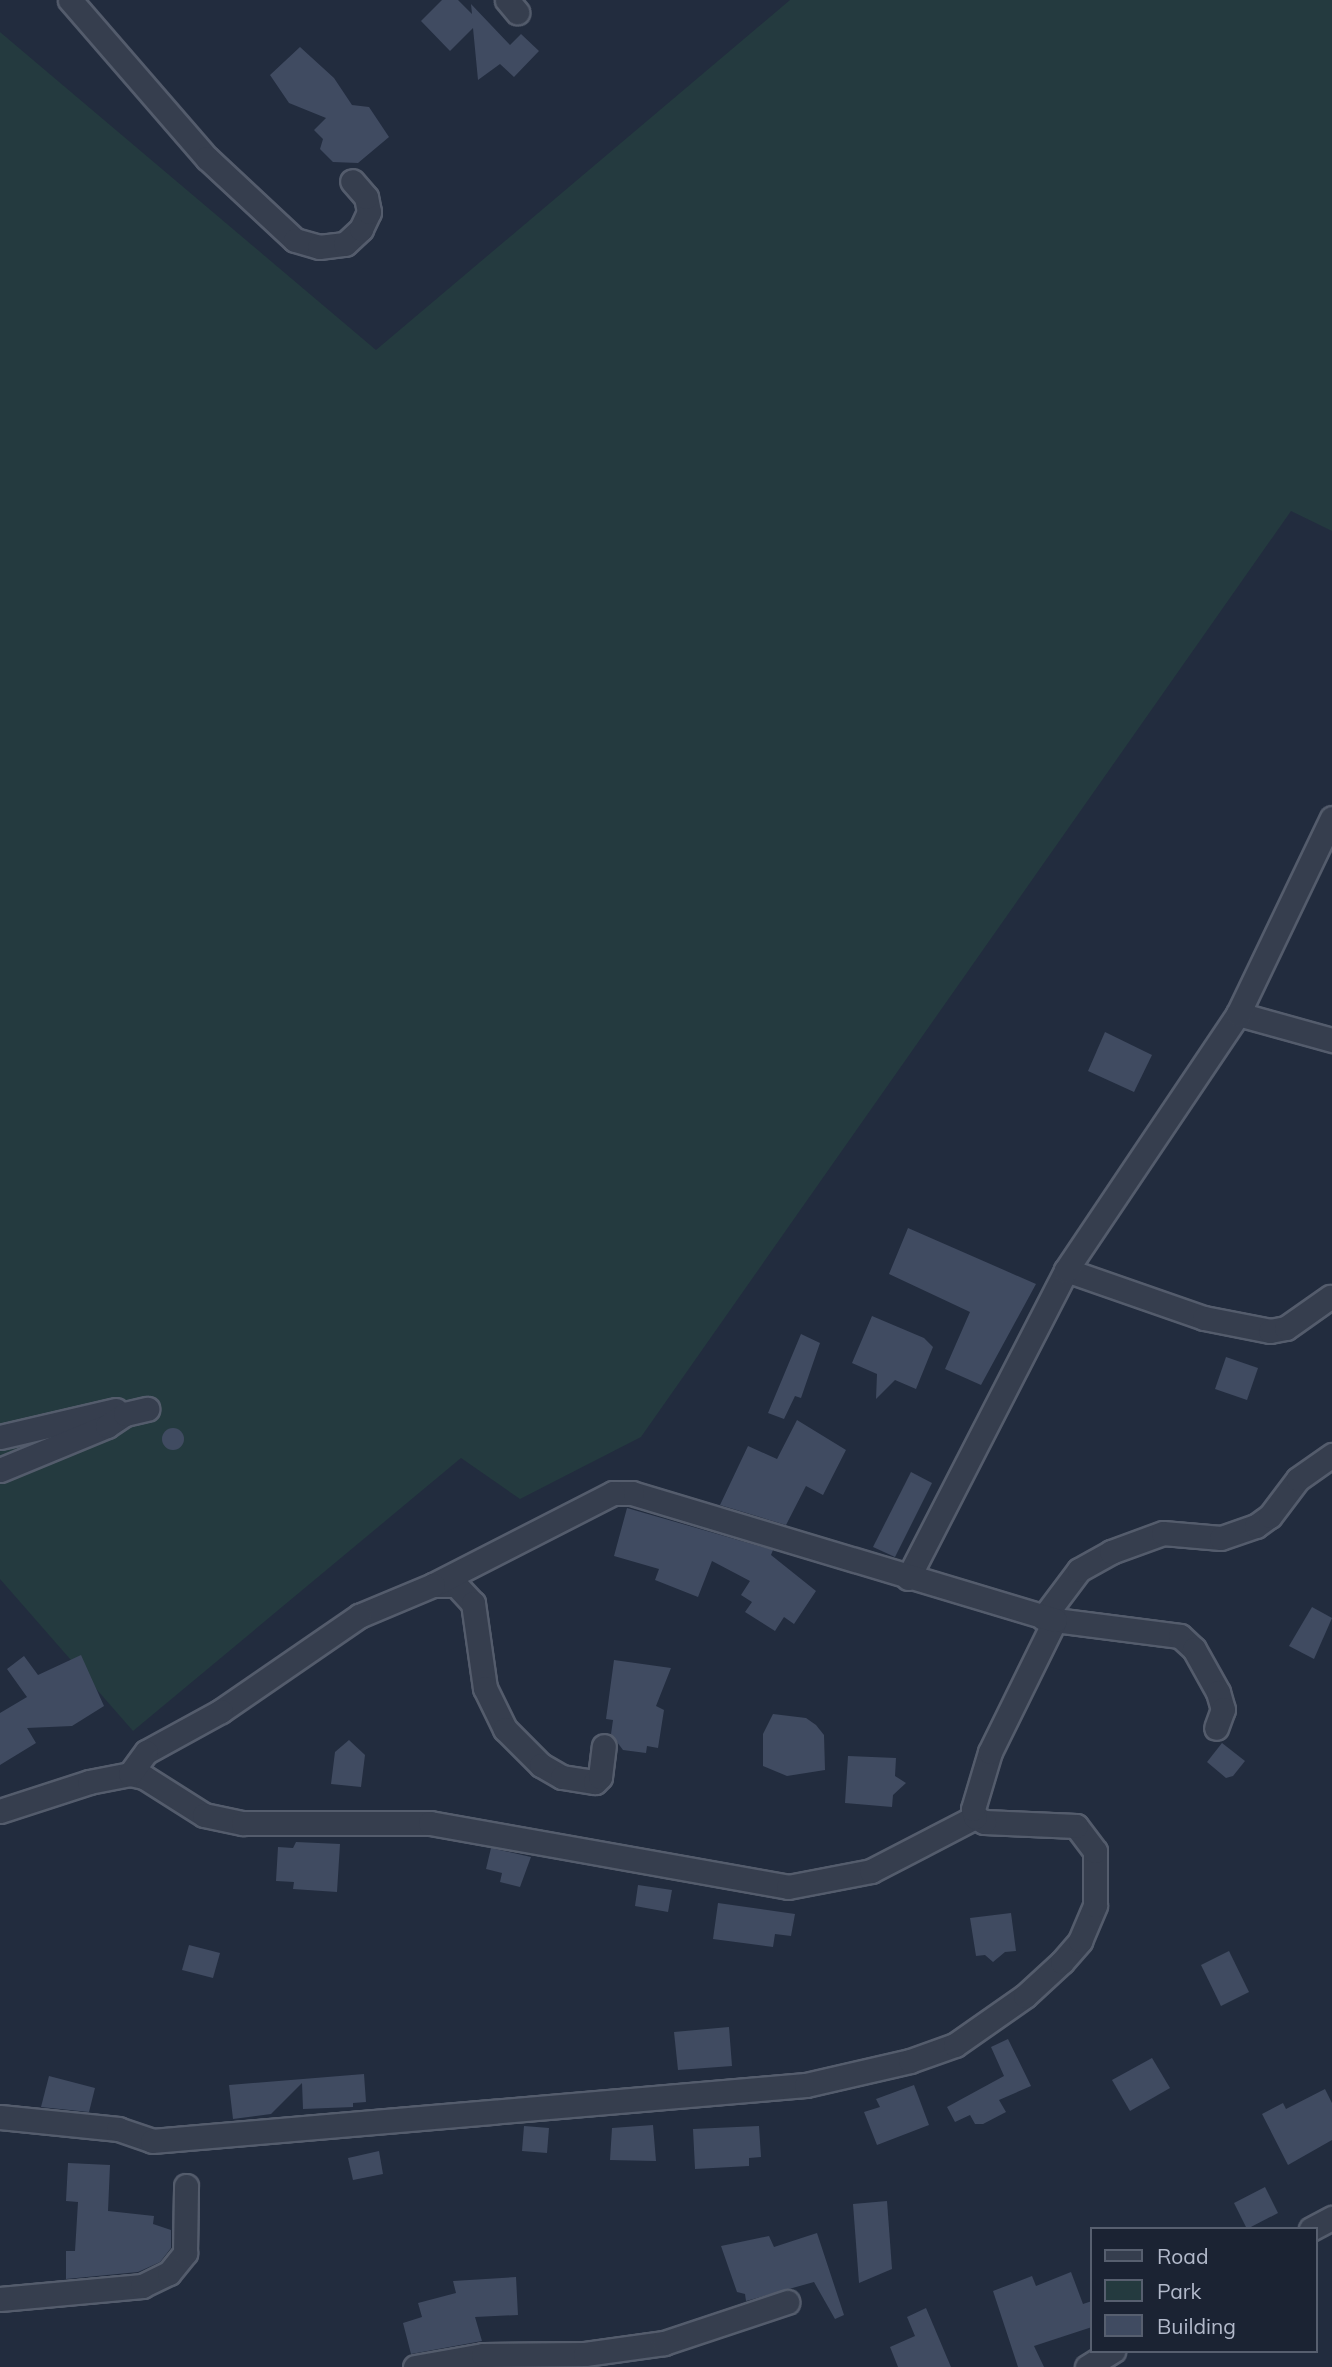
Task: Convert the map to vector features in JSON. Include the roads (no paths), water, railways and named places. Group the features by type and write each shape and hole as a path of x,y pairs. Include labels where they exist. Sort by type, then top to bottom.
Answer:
{"street":[{"path":"70,0 207,158 295,240 319,247 345,244 360,229 369,212 366,197 352,181"},
{"path":"908,1578 1066,1270 1238,1014 1332,818"},
{"path":"1238,1014 1332,1040"},
{"path":"1066,1270 1204,1318 1270,1331 1286,1328 1329,1297"},
{"path":"0,1437 122,1407 141,1409 0,1470"},
{"path":"975,1817 972,1801 990,1752 1049,1619 1079,1570 1111,1552 1163,1533 1222,1538 1256,1526 1270,1516 1297,1479 1332,1455"},
{"path":"130,1774 146,1752 209,1718 359,1616 433,1585 613,1493 649,1497 1049,1619 1180,1636 1194,1649 1218,1692 1223,1709 1216,1728"},
{"path":"433,1585 456,1585 473,1603 485,1688 505,1729 541,1765 562,1777 595,1782 600,1777 604,1746"},
{"path":"0,1811 89,1782 130,1774 144,1777 204,1815 243,1823 430,1823 788,1887 871,1871 975,1817 996,1823 1060,1822 1076,1826 1089,1838 1098,1869 1088,1923 1062,1962 1025,1996 956,2045 806,2085 152,2141 118,2129 0,2116"},
{"path":"0,2299 142,2286 169,2273 186,2253 186,2186"},
{"path":"1315,2227 1332,2218"},
{"path":"415,2367 483,2355 586,2354 664,2343 764,2313 787,2302"},
{"path":"1087,2367 1110,2353"}]}
